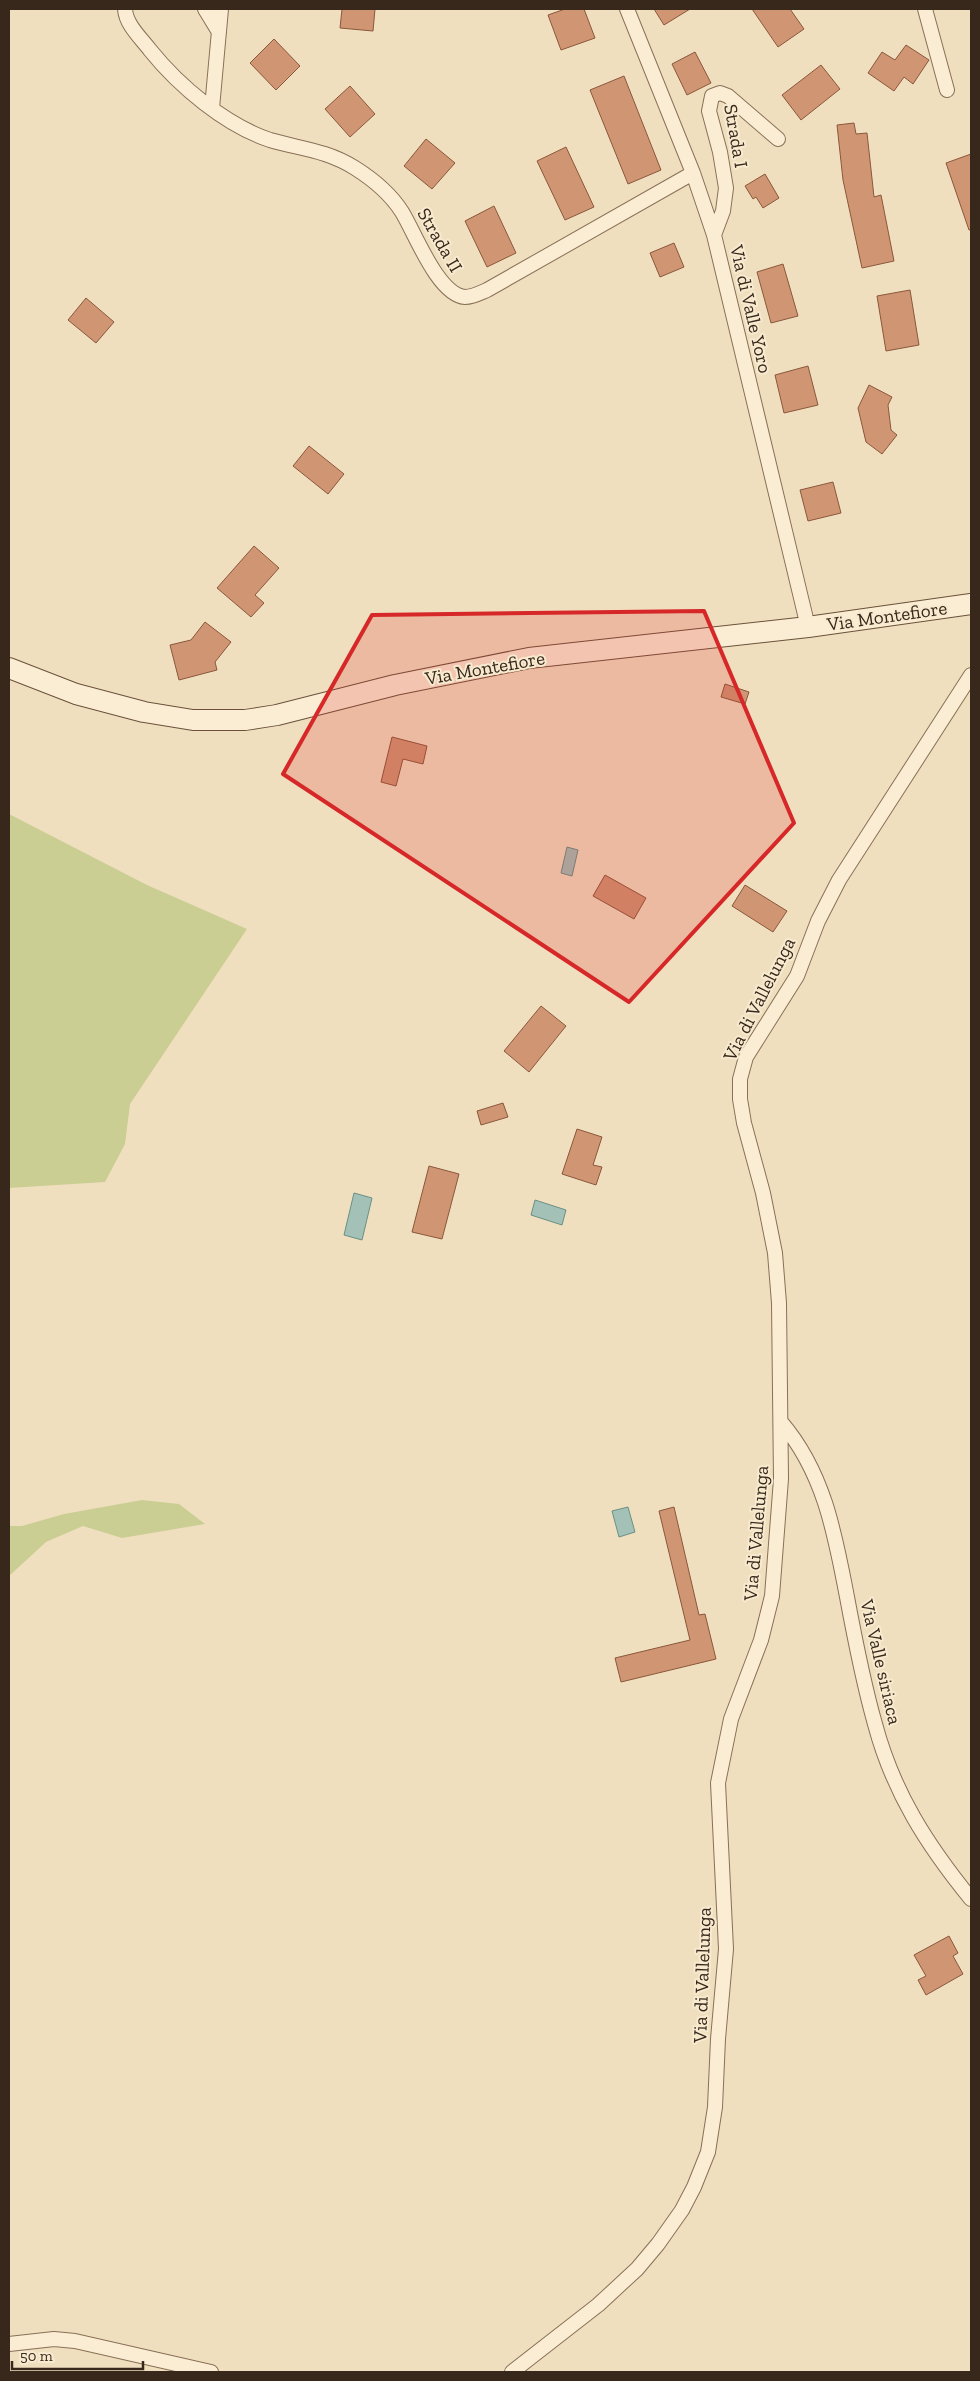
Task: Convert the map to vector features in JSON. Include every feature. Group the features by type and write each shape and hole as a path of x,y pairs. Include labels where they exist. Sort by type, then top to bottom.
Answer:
{"main road":[{"name":"Via Montefiore","path":"9,668 76,694 137,710 193,720 235,721 277,715 394,685 529,658 808,627 971,604"}],"street":[{"name":"Strada II","path":"125,9 132,27 167,71 192,94 212,108 262,137 332,155 375,181 385,190 402,212 440,280 448,289 465,297 486,290 693,173"},
{"path":"205,9 219,32"},
{"path":"212,108 221,9"},
{"name":"Via di Valle Yoro","path":"627,9 693,173 714,235 808,627"},
{"path":"925,9 947,90"},
{"name":"Strada I","path":"714,235 723,211 726,188 720,152 709,111 712,96 720,93 728,96 778,139"},
{"name":"Via di Vallelunga","path":"512,2372 606,2299 647,2257 682,2210 694,2187 708,2152 715,2108 726,1940 718,1783 728,1730 740,1690 761,1640 774,1586 780,1505 779,1303 775,1253 763,1193 744,1123 740,1093 742,1071 754,1044 794,981 818,921 839,880 971,675"},
{"name":"Via Valle siriaca","path":"781,1422 808,1459 829,1514 861,1669 890,1769 924,1838 971,1899"},
{"path":"9,2344 54,2340 75,2341 211,2372"}],"highlighted area":[{"path":"704,611 794,823 629,1002 283,774 372,615"}],"green space":[{"path":"9,814 147,885 247,929 130,1104 125,1144 105,1182 9,1188"},
{"path":"142,1500 179,1504 205,1524 122,1538 83,1526 46,1542 9,1576 9,1526 22,1526 64,1514"}],"water":[{"path":"567,847 578,850 572,876 561,873"},
{"path":"354,1193 372,1198 362,1240 344,1235"},
{"path":"535,1200 566,1210 562,1225 531,1215"},
{"path":"628,1507 635,1532 619,1537 612,1511"}],"building":[{"path":"342,9 375,9 373,31 340,28"},
{"path":"565,9 584,9 595,38 561,50 548,15"},
{"path":"654,9 690,9 664,25"},
{"path":"752,9 790,9 804,29 778,47"},
{"path":"274,39 300,66 276,90 250,63"},
{"path":"906,45 929,60 913,84 904,77 894,91 868,73 882,52 895,60"},
{"path":"695,52 711,83 687,95 672,64"},
{"path":"821,65 840,89 801,120 782,95"},
{"path":"624,76 661,170 628,184 590,90"},
{"path":"350,86 375,114 350,137 325,109"},
{"path":"854,123 856,134 867,133 874,197 881,195 894,261 862,268 843,180 837,125"},
{"path":"426,139 455,163 432,189 404,166"},
{"path":"566,147 594,207 565,220 537,161"},
{"path":"971,154 971,230 969,230 946,163"},
{"path":"765,174 779,198 763,208 756,197 753,199 745,186"},
{"path":"494,206 516,253 487,267 465,221"},
{"path":"674,243 684,267 660,277 650,253"},
{"path":"783,264 798,316 771,323 757,272"},
{"path":"910,290 919,345 886,351 877,296"},
{"path":"86,298 114,322 96,343 68,320"},
{"path":"808,366 818,405 784,413 775,375"},
{"path":"869,385 892,397 888,405 891,430 897,435 882,454 866,442 858,408"},
{"path":"309,446 344,474 328,494 293,466"},
{"path":"833,482 841,513 808,521 800,490"},
{"path":"254,546 279,568 255,595 264,603 251,617 217,588"},
{"path":"205,622 231,642 215,662 217,670 179,680 170,645 191,640"},
{"path":"725,684 749,692 745,704 721,697"},
{"path":"392,737 427,746 423,764 403,759 396,786 381,782"},
{"path":"605,875 646,898 634,919 593,896"},
{"path":"745,885 787,911 773,932 732,906"},
{"path":"541,1006 566,1026 529,1072 504,1051"},
{"path":"503,1103 508,1117 481,1125 477,1111"},
{"path":"577,1129 602,1137 593,1165 602,1167 596,1185 562,1174"},
{"path":"429,1166 459,1174 442,1239 412,1232"},
{"path":"674,1507 699,1615 705,1614 716,1659 621,1682 615,1658 690,1640 659,1511"},
{"path":"949,1936 958,1953 953,1956 963,1974 926,1995 918,1980 926,1976 914,1955"}]}
